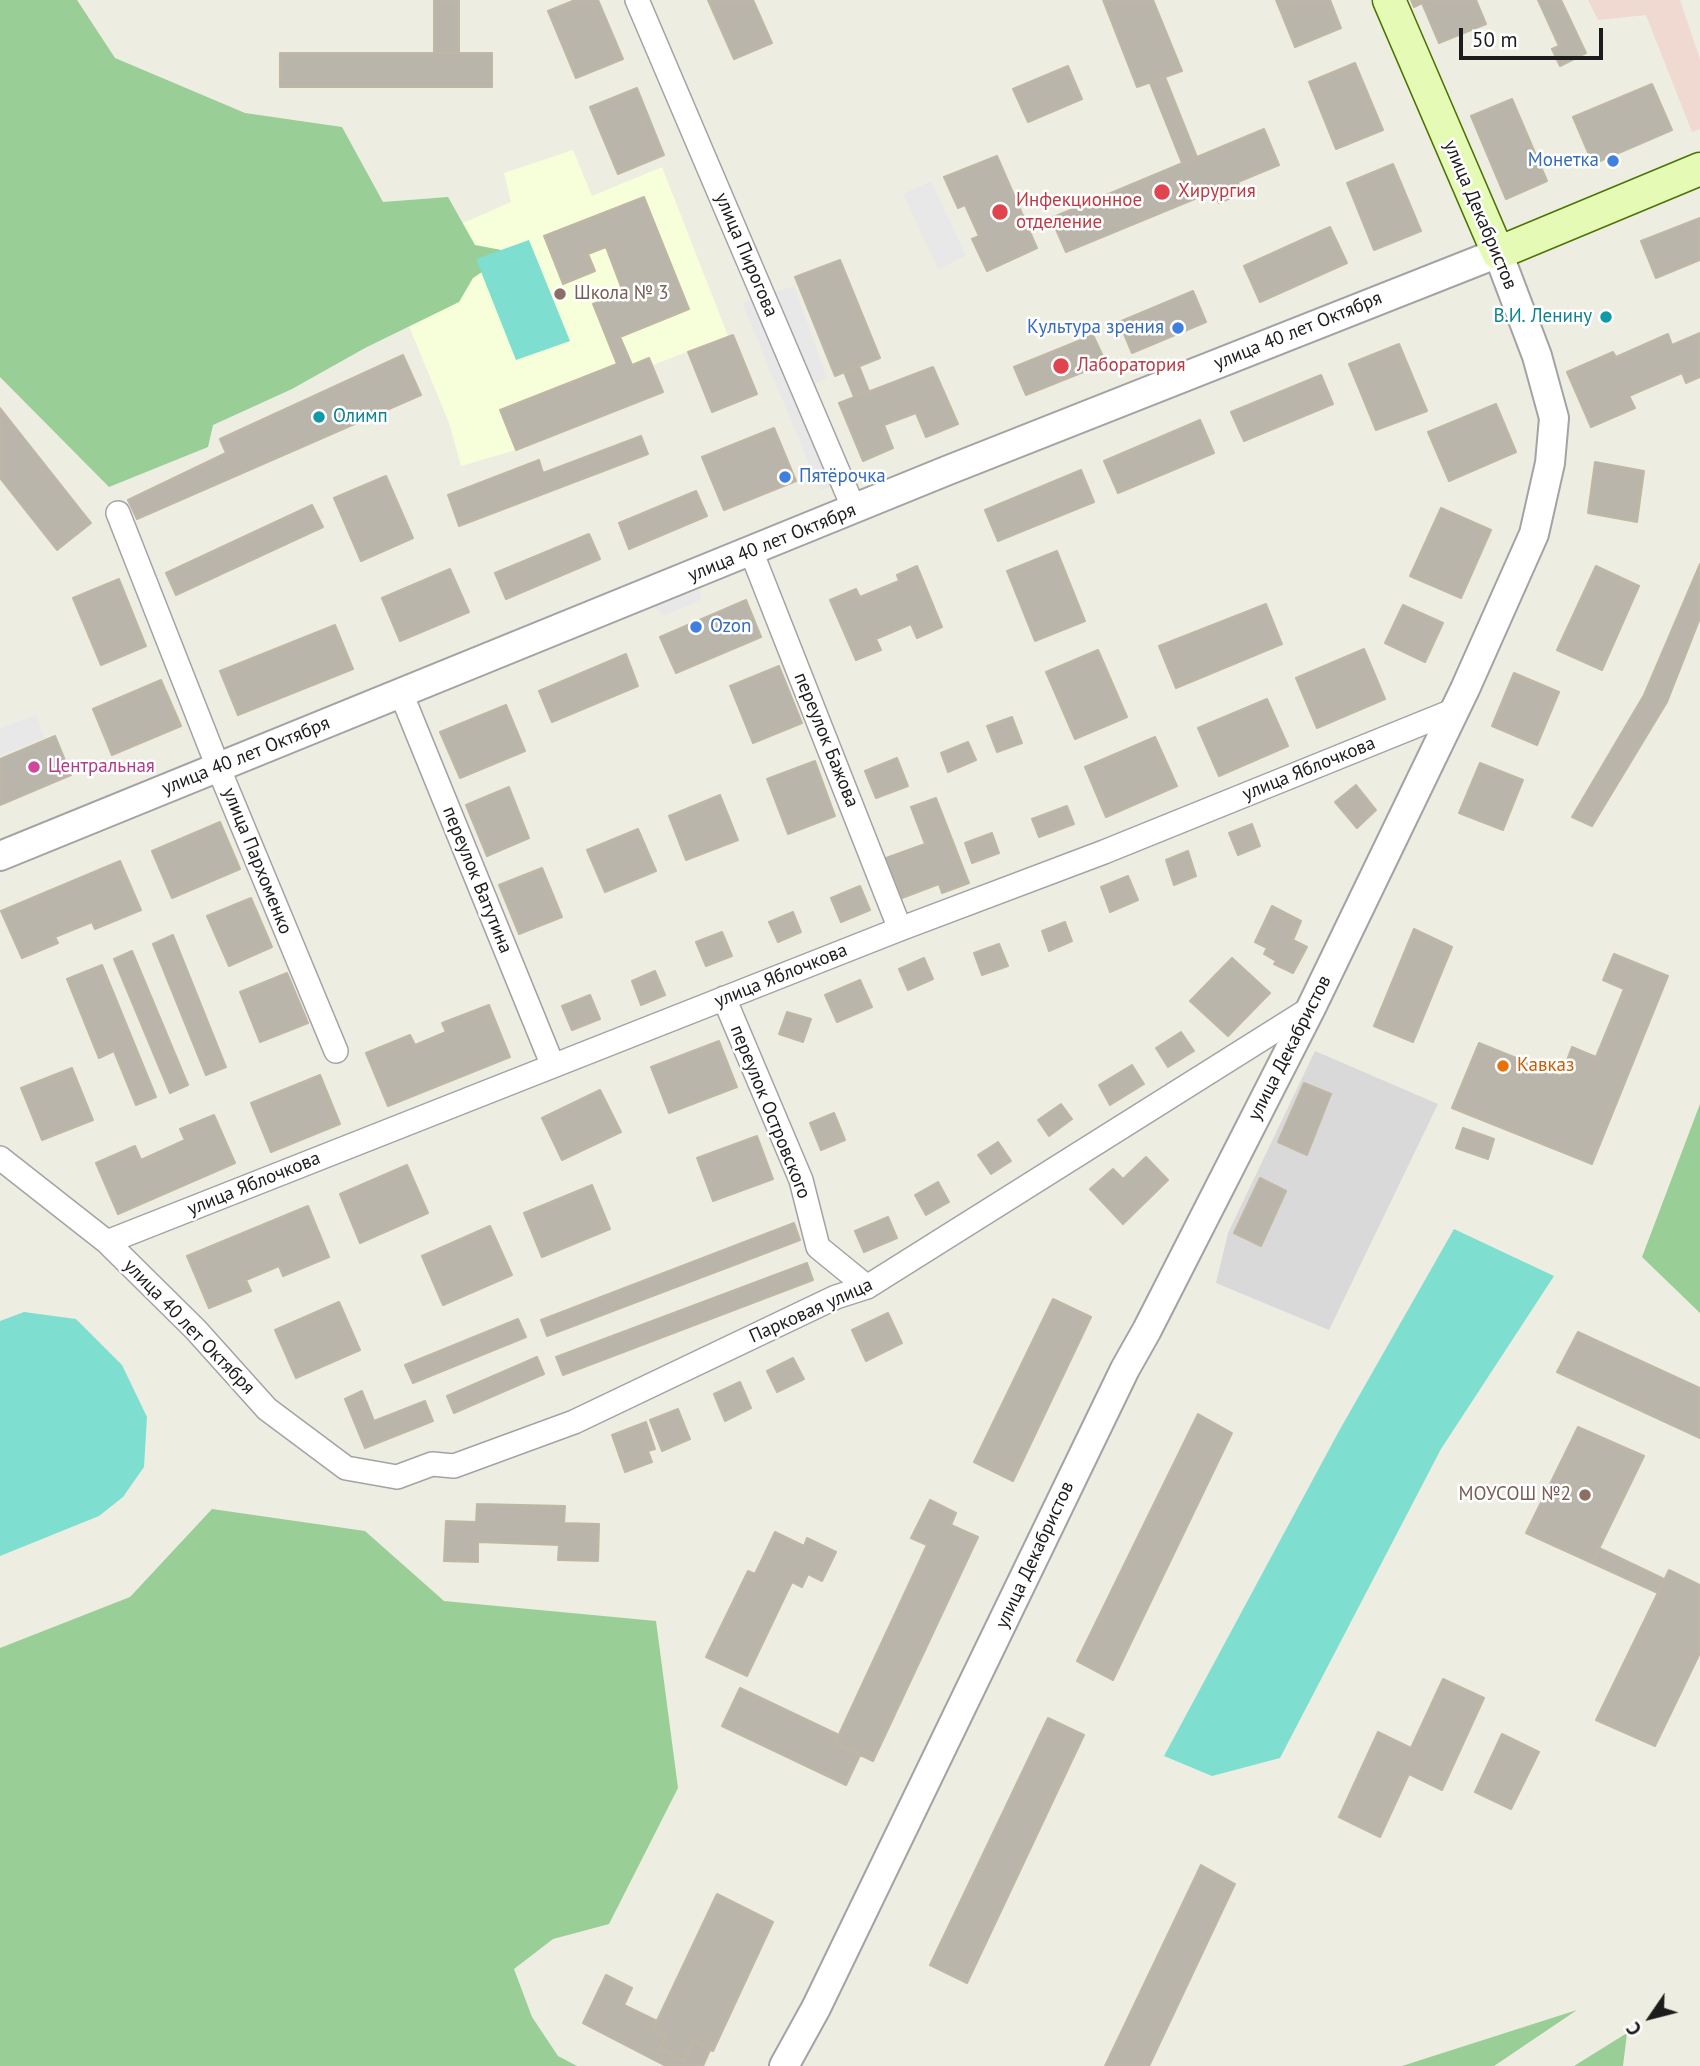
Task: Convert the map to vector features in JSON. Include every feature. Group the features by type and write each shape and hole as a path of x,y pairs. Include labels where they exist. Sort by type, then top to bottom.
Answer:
{"main road":[{"name":"улица Декабристов","path":"1389,0 1498,253"},
{"name":"улица 40 лет Октября","path":"1498,253 1700,169"}],"street":[{"name":"улица Пирогова","path":"637,0 854,509"},
{"name":"улица 40 лет Октября","path":"0,856 854,509 1464,264 1498,253"},
{"name":"улица Декабристов","path":"784,2066 816,2008 1125,1369 1311,1008 1455,710 1534,534 1550,463 1554,418 1537,356 1498,253"},
{"name":"улица Пархоменко","path":"118,513 218,767 336,1051"},
{"name":"переулок Бажова","path":"751,551 900,929"},
{"name":"переулок Ватутина","path":"401,693 553,1066"},
{"name":"улица Яблочкова","path":"107,1242 900,929 1104,852 1455,710"},
{"name":"переулок Островского","path":"724,999 801,1180 818,1247 867,1287"},
{"name":"Парковая улица","path":"346,1468 397,1477 432,1464 454,1465 574,1422 836,1297 867,1287 1311,1008"},
{"name":"улица 40 лет Октября","path":"0,1158 107,1242 196,1330 267,1409 346,1468"}],"shaded area":[{"path":"1588,0 1680,0 1700,59 1700,129 1692,132 1646,15 1598,20"},
{"name":"Школа № 3","path":"573,150 592,196 662,167 728,336 653,365 663,392 516,450 461,466 449,423 406,319 415,244 511,202 504,173"},
{"path":"931,181 966,256 938,269 903,194"},
{"path":"529,240 570,341 516,360 476,259"},
{"path":"794,286 827,378 800,390 837,485 820,490 742,303"},
{"path":"701,589 700,600 664,616 653,607"},
{"path":"36,715 45,738 0,756 0,728"},
{"path":"1315,1051 1438,1104 1329,1330 1216,1283 1228,1233"},
{"path":"1454,1229 1554,1276 1441,1449 1280,1758 1212,1776 1164,1756 1339,1431"},
{"path":"24,1312 76,1319 122,1365 147,1417 144,1467 123,1497 99,1516 0,1556 0,1321"}],"green space":[{"path":"0,0 77,0 115,58 245,113 342,127 383,202 448,197 475,245 512,252 473,278 459,302 365,348 292,389 213,425 208,447 109,487 0,377"},
{"path":"1700,1104 1700,1313 1642,1257"},
{"path":"212,1509 365,1531 444,1601 656,1621 678,1788 609,1924 553,1939 514,1969 532,2017 558,2056 577,2066 0,2066 0,1648 130,1597"},
{"path":"1577,2010 1494,2066 1402,2066"},
{"path":"1627,2033 1623,2066 1574,2066"}],"building":[{"path":"434,0 459,0 459,53 434,53"},
{"path":"575,0 598,0 623,59 576,78 548,11"},
{"path":"708,0 753,0 772,43 734,59"},
{"path":"1103,0 1153,0 1182,71 1137,87"},
{"path":"1276,0 1330,0 1341,28 1295,47"},
{"path":"1411,0 1476,0 1486,24 1439,43 1422,3 1414,7"},
{"path":"1538,0 1561,0 1586,53 1560,66 1552,49 1559,46"},
{"path":"280,53 492,53 492,87 280,87"},
{"path":"1355,63 1383,130 1336,149 1309,82"},
{"path":"1068,66 1082,99 1028,122 1013,89"},
{"path":"1165,77 1197,157 1182,163 1150,83"},
{"path":"1652,84 1672,130 1593,164 1573,117"},
{"path":"637,88 664,155 618,174 590,107"},
{"path":"1512,99 1547,181 1506,199 1471,116"},
{"path":"1264,129 1279,165 1238,182 1242,193 1219,203 1214,191 1066,252 1051,218"},
{"path":"997,156 1037,248 987,271 972,239 979,236 965,205 958,208 944,177"},
{"path":"1393,164 1421,231 1374,250 1347,183"},
{"path":"644,197 689,309 620,337 632,365 649,358 663,392 516,450 500,410 617,364 593,304 623,292 606,247 588,254 595,271 563,284 544,236"},
{"path":"1700,218 1700,260 1656,278 1641,241"},
{"path":"1330,227 1347,263 1260,302 1244,266"},
{"path":"840,260 880,358 835,376 795,277"},
{"path":"1193,291 1206,322 1132,353 1119,322"},
{"path":"1700,333 1700,377 1686,383 1682,373 1629,396 1635,408 1591,427 1567,372 1613,352 1616,357 1668,334 1672,345"},
{"path":"733,335 757,394 712,412 688,352"},
{"path":"1093,335 1106,363 1026,395 1014,367"},
{"path":"1399,344 1427,411 1376,430 1349,364"},
{"name":"Олимп","path":"403,355 421,395 137,519 128,500 226,453 220,439"},
{"path":"859,366 869,391 854,397 844,372"},
{"path":"933,367 958,424 926,437 916,413 884,425 893,448 863,461 839,403"},
{"path":"1321,375 1333,404 1244,441 1231,412"},
{"path":"1496,404 1516,452 1449,481 1428,432"},
{"path":"0,408 91,523 57,550 0,478"},
{"path":"1200,420 1214,453 1118,493 1104,461"},
{"path":"774,428 796,481 724,510 702,457"},
{"path":"641,436 648,454 459,526 448,495 539,460 543,473"},
{"path":"1595,462 1644,471 1637,522 1588,513"},
{"path":"1081,470 1094,502 998,541 985,510"},
{"path":"386,476 413,538 361,561 334,498"},
{"path":"696,491 707,516 629,549 619,523"},
{"path":"312,505 323,527 176,595 166,573"},
{"path":"1441,508 1491,530 1461,598 1410,576"},
{"path":"589,534 600,559 506,599 495,573"},
{"path":"1057,551 1085,621 1035,641 1007,571"},
{"path":"1700,564 1700,618 1667,702 1592,826 1572,817 1644,695"},
{"path":"917,566 942,627 917,638 911,624 876,639 881,650 856,660 830,600 856,589 860,597 899,581 897,575"},
{"path":"1596,566 1639,586 1602,670 1557,650"},
{"path":"450,569 469,612 400,641 382,598"},
{"path":"119,579 146,646 101,665 73,598"},
{"path":"746,600 761,637 676,673 660,637"},
{"path":"1266,604 1282,644 1176,688 1159,646"},
{"path":"1403,605 1443,623 1425,662 1385,643"},
{"path":"335,625 353,669 238,715 220,671"},
{"path":"1364,649 1385,699 1317,728 1296,678"},
{"path":"1098,650 1127,717 1075,739 1046,672"},
{"path":"626,654 638,686 552,722 539,691"},
{"path":"779,666 802,723 753,743 730,686"},
{"path":"1514,673 1559,692 1537,745 1492,726"},
{"path":"161,680 181,726 112,755 93,709"},
{"path":"1267,699 1288,746 1219,776 1198,728"},
{"path":"506,705 525,751 460,778 440,732"},
{"path":"1012,717 1022,743 997,752 987,726"},
{"name":"Центральная","path":"55,736 71,775 0,805 0,759"},
{"path":"1155,737 1177,786 1106,817 1085,767"},
{"path":"968,742 976,760 948,772 941,753"},
{"path":"897,758 908,786 876,798 865,771"},
{"path":"815,761 835,816 788,834 767,779"},
{"path":"1480,763 1523,780 1503,830 1459,813"},
{"path":"1356,785 1376,810 1357,828 1335,802"},
{"path":"509,787 529,838 487,856 466,805"},
{"path":"720,795 738,840 686,860 669,816"},
{"path":"936,798 969,883 942,893 939,884 902,898 886,858 925,844 911,807"},
{"path":"1067,806 1074,824 1039,837 1032,819"},
{"path":"220,822 240,869 172,898 152,851"},
{"path":"1252,824 1260,846 1238,855 1229,833"},
{"path":"638,829 656,871 605,892 587,850"},
{"path":"992,833 999,853 972,863 965,843"},
{"path":"1188,851 1196,876 1174,885 1166,860"},
{"path":"120,861 141,910 95,929 92,922 55,937 58,943 22,958 1,911"},
{"path":"542,868 562,917 519,934 499,885"},
{"path":"1128,876 1138,900 1110,912 1101,887"},
{"path":"860,886 870,910 841,922 831,898"},
{"path":"251,898 272,947 229,966 207,916"},
{"path":"1272,906 1301,921 1293,940 1307,947 1293,973 1274,964 1276,961 1264,954 1267,948 1255,942"},
{"path":"793,912 801,932 778,942 769,922"},
{"path":"1065,922 1072,941 1049,951 1042,931"},
{"path":"1414,929 1452,947 1413,1042 1374,1026"},
{"path":"722,932 732,956 706,966 696,942"},
{"path":"173,935 226,1067 206,1075 153,944"},
{"path":"999,944 1008,966 982,975 974,953"},
{"path":"132,951 188,1085 170,1093 114,959"},
{"name":"Кавказ","path":"1614,954 1668,976 1592,1164 1452,1108 1479,1043 1561,1076 1572,1047 1596,1057 1624,989 1603,980"},
{"path":"924,958 933,979 908,990 899,969"},
{"path":"1232,958 1270,993 1228,1036 1190,1001"},
{"path":"102,965 156,1097 136,1105 114,1051 99,1058 67,979"},
{"path":"655,971 665,995 641,1005 632,981"},
{"path":"287,973 308,1023 260,1042 240,992"},
{"path":"860,980 872,1007 837,1022 825,995"},
{"path":"590,995 600,1019 572,1030 562,1006"},
{"path":"489,1005 510,1057 388,1106 366,1053 410,1035 415,1045 446,1032 442,1023"},
{"path":"787,1012 811,1019 803,1042 779,1034"},
{"path":"1181,1032 1194,1051 1168,1067 1156,1048"},
{"path":"719,1041 737,1087 669,1113 651,1067"},
{"path":"1132,1065 1144,1084 1110,1105 1099,1085"},
{"path":"72,1068 93,1120 42,1140 21,1088"},
{"path":"320,1075 340,1124 271,1152 251,1103"},
{"path":"1304,1083 1331,1094 1307,1155 1278,1142"},
{"path":"600,1090 621,1132 562,1160 542,1118"},
{"path":"1061,1104 1072,1119 1049,1136 1038,1120"},
{"path":"834,1113 845,1140 821,1150 810,1123"},
{"path":"214,1115 235,1163 118,1214 96,1163 135,1146 141,1160 185,1140 180,1129"},
{"path":"1463,1128 1494,1139 1488,1159 1456,1148"},
{"path":"757,1136 773,1179 713,1201 697,1158"},
{"path":"998,1142 1011,1161 991,1174 978,1155"},
{"path":"1146,1157 1168,1180 1123,1224 1090,1189 1113,1169 1123,1179"},
{"path":"407,1165 428,1213 360,1243 340,1194"},
{"path":"1260,1178 1286,1191 1261,1246 1234,1233"},
{"path":"938,1182 949,1202 926,1215 915,1195"},
{"path":"592,1185 610,1229 542,1257 524,1213"},
{"path":"308,1206 329,1257 283,1276 279,1266 246,1280 251,1291 209,1308 187,1256"},
{"path":"888,1217 897,1238 864,1252 855,1231"},
{"path":"794,1223 800,1240 547,1336 541,1320"},
{"path":"490,1226 512,1275 443,1305 422,1256"},
{"path":"807,1263 813,1280 563,1375 556,1357"},
{"path":"1053,1299 1091,1317 1013,1481 974,1462"},
{"path":"339,1302 360,1350 296,1378 275,1330"},
{"path":"888,1313 902,1343 866,1361 852,1330"},
{"path":"518,1319 526,1337 413,1383 405,1365"},
{"path":"1578,1332 1700,1388 1700,1438 1557,1372"},
{"path":"537,1357 544,1374 454,1413 447,1396"},
{"path":"793,1358 804,1379 777,1392 767,1371"},
{"path":"740,1382 751,1408 725,1421 714,1394"},
{"path":"362,1391 374,1421 425,1401 433,1421 365,1448 345,1399"},
{"path":"678,1409 690,1439 662,1451 650,1420"},
{"path":"1198,1414 1232,1433 1113,1680 1077,1661"},
{"path":"646,1422 655,1449 648,1451 652,1462 625,1472 612,1435"},
{"name":"МОУСОШ №2","path":"1578,1427 1644,1456 1592,1563 1526,1533"},
{"path":"930,1500 956,1513 951,1525 978,1537 873,1761 835,1743 927,1545 911,1538"},
{"path":"477,1504 565,1506 564,1523 599,1524 598,1561 558,1560 559,1545 478,1542 478,1562 444,1561 446,1521 476,1522"},
{"path":"775,1532 804,1546 807,1538 836,1552 822,1581 808,1574 802,1587 792,1582 747,1676 706,1657 748,1571 755,1574"},
{"path":"1599,1548 1664,1579 1658,1593 1592,1563"},
{"path":"1669,1570 1700,1585 1700,1653 1655,1746 1596,1720"},
{"path":"1443,1679 1484,1698 1442,1790 1409,1774 1380,1837 1339,1817 1378,1732 1411,1748"},
{"path":"740,1688 839,1735 835,1743 860,1755 846,1785 722,1726"},
{"path":"1048,1718 1084,1735 967,1983 930,1965"},
{"path":"1502,1734 1539,1752 1511,1809 1475,1792"},
{"path":"1201,1865 1235,1884 1149,2066 1105,2066"},
{"path":"717,1894 773,1922 713,2051 693,2041 684,2061 660,2048 666,2036 653,2029"},
{"path":"606,1975 632,1988 624,2005 657,2021 653,2029 666,2036 660,2048 684,2061 693,2041 710,2050 703,2066 666,2066 583,2023"}],"place":[{"name":"Монетка","path":"1613,161"},
{"name":"Хирургия","path":"1162,192"},
{"name":"Инфекционное отделение","path":"1000,212"},
{"name":"Школа № 3","path":"560,294"},
{"name":"В.И. Ленину","path":"1606,317"},
{"name":"Культура зрения","path":"1178,328"},
{"name":"Лаборатория","path":"1061,366"},
{"name":"Олимп","path":"319,417"},
{"name":"Пятёрочка","path":"785,477"},
{"name":"Ozon","path":"696,627"},
{"name":"Центральная","path":"34,767"},
{"name":"Кавказ","path":"1503,1066"},
{"name":"МОУСОШ №2","path":"1585,1495"}]}
